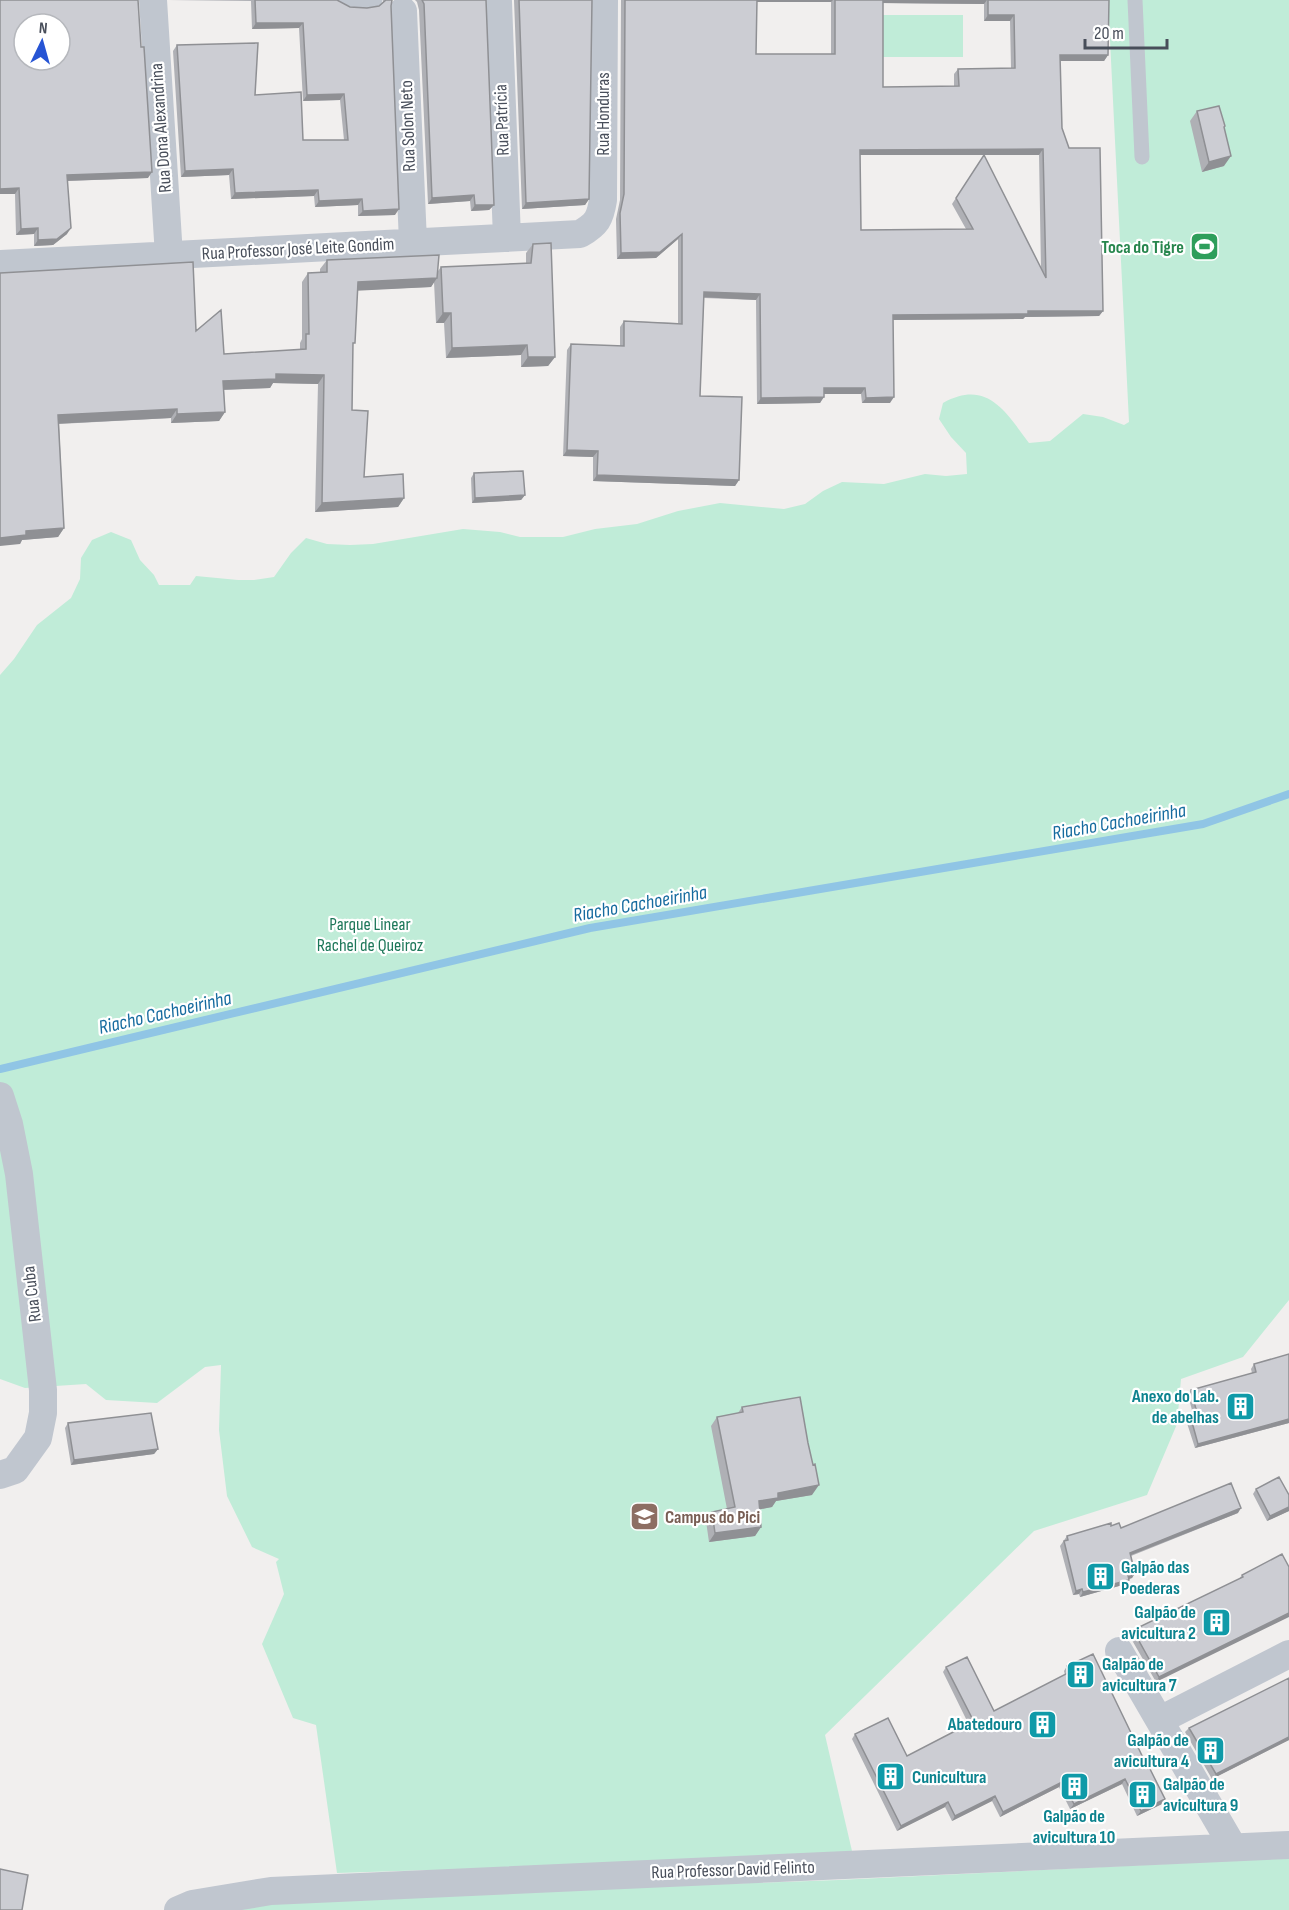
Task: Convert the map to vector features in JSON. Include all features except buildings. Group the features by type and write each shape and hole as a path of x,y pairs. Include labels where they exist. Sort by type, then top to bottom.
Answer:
{"street":[{"name":"Rua Dona Alexandrina","path":"153,0 169,256"},
{"name":"Rua Honduras","path":"593,226 600,215 603,200 604,0"},
{"name":"Rua Patrícia","path":"498,2 507,238"},
{"name":"Rua Solon Neto","path":"404,11 413,242"},
{"name":"Rua Professor José Leite Gondim","path":"0,264 580,234 593,226"},
{"name":"Rua Cuba","path":"0,1475 15,1470 38,1438 43,1413 43,1390 19,1174 9,1124 1,1100"},
{"path":"1119,1651 1233,1847"},
{"path":"1160,1720 1289,1653"},
{"name":"Rua Professor David Felinto","path":"178,1910 192,1904 271,1891 1289,1845"}],"lane":[{"path":"340,0 350,5 371,3 375,0"},
{"path":"1134,0 1142,157"}],"green space":[{"name":"Parque Linear Rachel de Queiroz","path":"1108,0 1289,0 1289,1300 1243,1357 1181,1379 1177,1424 1147,1495 1034,1531 825,1735 852,1851 553,1890 838,1880 1289,1858 1289,1910 239,1910 259,1904 424,1896 430,1870 337,1873 316,1725 293,1718 262,1644 284,1594 276,1562 279,1559 252,1547 227,1496 219,1430 221,1365 205,1367 157,1403 106,1400 86,1384 25,1388 0,1379 0,675 37,625 71,598 80,579 81,558 92,540 111,532 131,540 140,560 154,575 159,585 190,585 196,576 254,580 274,577 291,553 306,538 327,544 373,544 463,529 500,532 520,537 563,537 595,529 637,524 678,511 720,503 784,509 805,504 823,491 842,482 884,484 925,474 946,476 967,474 966,453 939,419 943,403 958,397 972,395 993,402 1012,420 1029,443 1050,441 1083,414 1103,417 1124,425 1129,422"},
{"path":"881,15 963,15 963,57 881,57"}],"waterway":[{"name":"Riacho Cachoeirinha","path":"0,1069 590,928 1203,824 1289,794"}],"place":[{"name":"Toca do Tigre","path":"1205,247"},
{"name":"Anexo do Lab. de abelhas","path":"1240,1406"},
{"name":"Campus do Pici","path":"644,1517"},
{"name":"Galpão das Poederas","path":"1100,1577"},
{"name":"Galpão de avicultura 2","path":"1217,1622"},
{"name":"Galpão de avicultura 7","path":"1081,1674"},
{"name":"Abatedouro","path":"1043,1724"},
{"name":"Galpão de avicultura 4","path":"1210,1750"},
{"name":"Cunicultura","path":"891,1777"},
{"name":"Galpão de avicultura 10","path":"1074,1787"},
{"name":"Galpão de avicultura 9","path":"1142,1794"}]}
